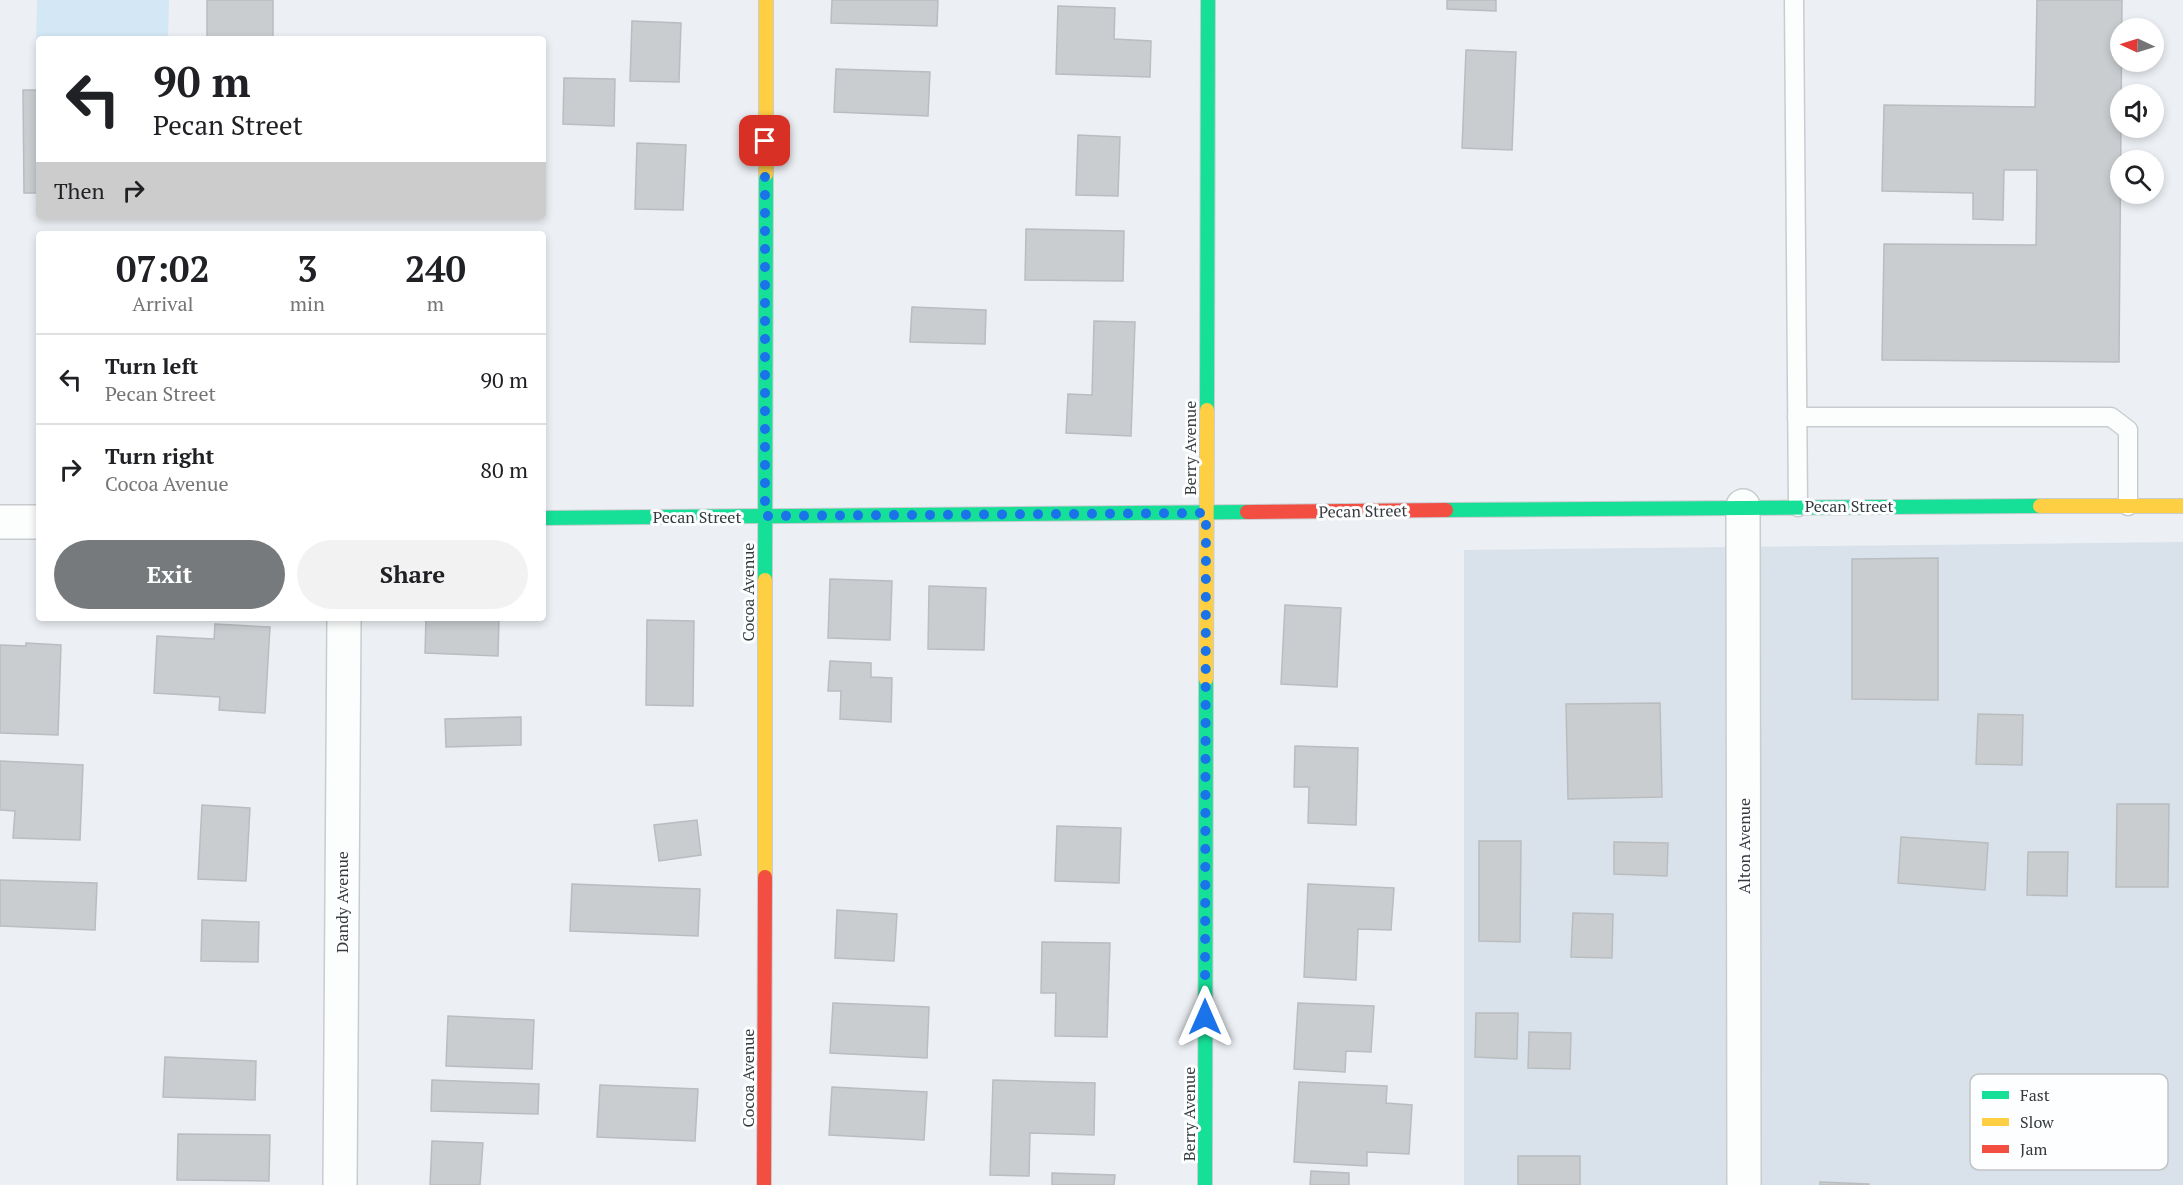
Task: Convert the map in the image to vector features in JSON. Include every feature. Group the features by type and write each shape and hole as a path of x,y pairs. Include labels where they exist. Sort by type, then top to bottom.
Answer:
{"street":[{"name":"Cocoa Avenue","path":"764,1185 766,0"},
{"name":"Berry Avenue","path":"1205,1185 1208,0"},
{"name":"Pecan Street","path":"546,518 1743,506 2183,506"},
{"name":"Alton Avenue","path":"1743,506 1744,1185"},
{"path":"0,522 36,522"},
{"name":"Dandy Avenue","path":"340,1185 344,621"}],"lane":[{"path":"1794,0 1797,507"},
{"path":"1797,417 2111,417 2128,430 2128,506"}],"shaded area":[{"path":"37,0 169,0 168,36 36,36"},
{"path":"2183,542 2183,1185 1464,1185 1464,550"}],"building":[{"path":"207,0 273,0 273,36 207,36"},
{"path":"832,0 938,0 937,26 831,23"},
{"path":"1447,0 1496,0 1496,11 1447,9"},
{"path":"2037,0 2122,0 2122,18 2110,18 2110,72 2121,72 2121,84 2110,84 2110,138 2121,138 2121,150 2110,150 2110,204 2120,204 2119,362 1882,360 1884,244 2036,245 2037,170 2004,170 2003,220 1973,219 1973,193 1882,191 1884,105 2035,107"},
{"path":"1058,6 1115,8 1114,39 1151,41 1150,77 1056,74"},
{"path":"632,21 681,23 679,82 630,81"},
{"path":"1466,50 1516,52 1512,150 1462,148"},
{"path":"836,69 930,72 928,116 834,112"},
{"path":"564,78 615,79 614,126 563,124"},
{"path":"23,90 36,90 36,193 24,193"},
{"path":"1078,135 1120,137 1118,196 1076,195"},
{"path":"637,143 686,145 683,210 635,209"},
{"path":"1026,229 1124,231 1123,281 1025,280"},
{"path":"912,307 986,310 985,344 910,342"},
{"path":"1094,321 1135,322 1131,436 1066,433 1068,394 1092,395"},
{"path":"1938,558 1938,700 1852,699 1852,559"},
{"path":"830,579 892,581 890,640 828,638"},
{"path":"929,586 986,588 984,650 928,649"},
{"path":"1285,605 1341,608 1337,687 1281,684"},
{"path":"647,620 694,621 693,706 646,705"},
{"path":"426,621 499,621 498,656 425,653"},
{"path":"215,624 270,627 265,713 219,710 220,697 154,693 157,636 214,639"},
{"path":"26,643 61,645 58,735 0,733 0,645 26,646"},
{"path":"830,661 871,663 871,677 892,678 891,722 840,719 841,691 828,691"},
{"path":"1660,703 1662,797 1568,799 1566,704"},
{"path":"1978,714 2023,715 2022,765 1976,764"},
{"path":"521,717 521,745 446,747 445,719"},
{"path":"1295,746 1358,748 1356,825 1308,823 1309,787 1294,787"},
{"path":"0,761 83,765 80,840 13,838 15,811 0,810"},
{"path":"2117,804 2169,804 2168,887 2116,887"},
{"path":"202,805 250,808 246,881 198,879"},
{"path":"697,820 701,855 659,861 654,825"},
{"path":"1057,826 1121,828 1119,883 1055,881"},
{"path":"1901,837 1988,843 1985,890 1898,883"},
{"path":"1479,841 1521,841 1520,942 1479,941"},
{"path":"1614,842 1668,843 1667,876 1614,874"},
{"path":"2028,852 2068,852 2067,896 2027,895"},
{"path":"0,880 97,883 95,930 0,926"},
{"path":"572,884 700,889 698,936 570,931"},
{"path":"1308,884 1394,888 1391,930 1358,929 1356,980 1304,977"},
{"path":"837,910 897,914 894,961 835,958"},
{"path":"1573,913 1613,914 1612,958 1571,957"},
{"path":"202,920 259,922 258,962 201,961"},
{"path":"1042,942 1110,943 1107,1037 1055,1036 1056,993 1041,993"},
{"path":"833,1003 929,1007 927,1058 830,1053"},
{"path":"1298,1003 1374,1006 1371,1052 1346,1051 1345,1072 1294,1069"},
{"path":"1476,1013 1518,1013 1517,1059 1475,1057"},
{"path":"448,1016 534,1020 532,1069 446,1066"},
{"path":"1529,1032 1571,1033 1570,1069 1528,1068"},
{"path":"165,1057 256,1061 255,1100 163,1097"},
{"path":"432,1080 539,1084 538,1114 431,1111"},
{"path":"993,1080 1095,1083 1094,1135 1030,1133 1029,1176 990,1175"},
{"path":"1299,1082 1387,1086 1386,1103 1412,1105 1409,1154 1367,1152 1367,1166 1294,1162"},
{"path":"600,1085 698,1089 695,1141 597,1137"},
{"path":"832,1087 927,1092 924,1140 829,1135"},
{"path":"178,1134 270,1135 269,1181 177,1180"},
{"path":"432,1141 483,1143 480,1185 430,1185"},
{"path":"1518,1156 1580,1156 1580,1185 1518,1185"},
{"path":"1311,1171 1349,1173 1349,1185 1310,1185"},
{"path":"1052,1173 1115,1175 1114,1185 1052,1185"},
{"path":"1820,1182 1869,1184 1869,1185 1820,1185"}],"traffic: fast":[{"path":"1207,410 1208,0"},
{"path":"765,580 766,174"},
{"path":"1446,510 2040,506"},
{"path":"546,518 1247,512"},
{"path":"1205,1185 1206,679"}],"traffic: slow":[{"path":"766,0 766,174"},
{"path":"1206,679 1207,410"},
{"path":"2040,506 2183,506"},
{"path":"765,580 765,877"}],"traffic: jam":[{"path":"1247,512 1446,510"},
{"path":"764,1185 765,877"}],"route":[{"path":"765,141 765,516 1206,513 1205,1017"}]}
